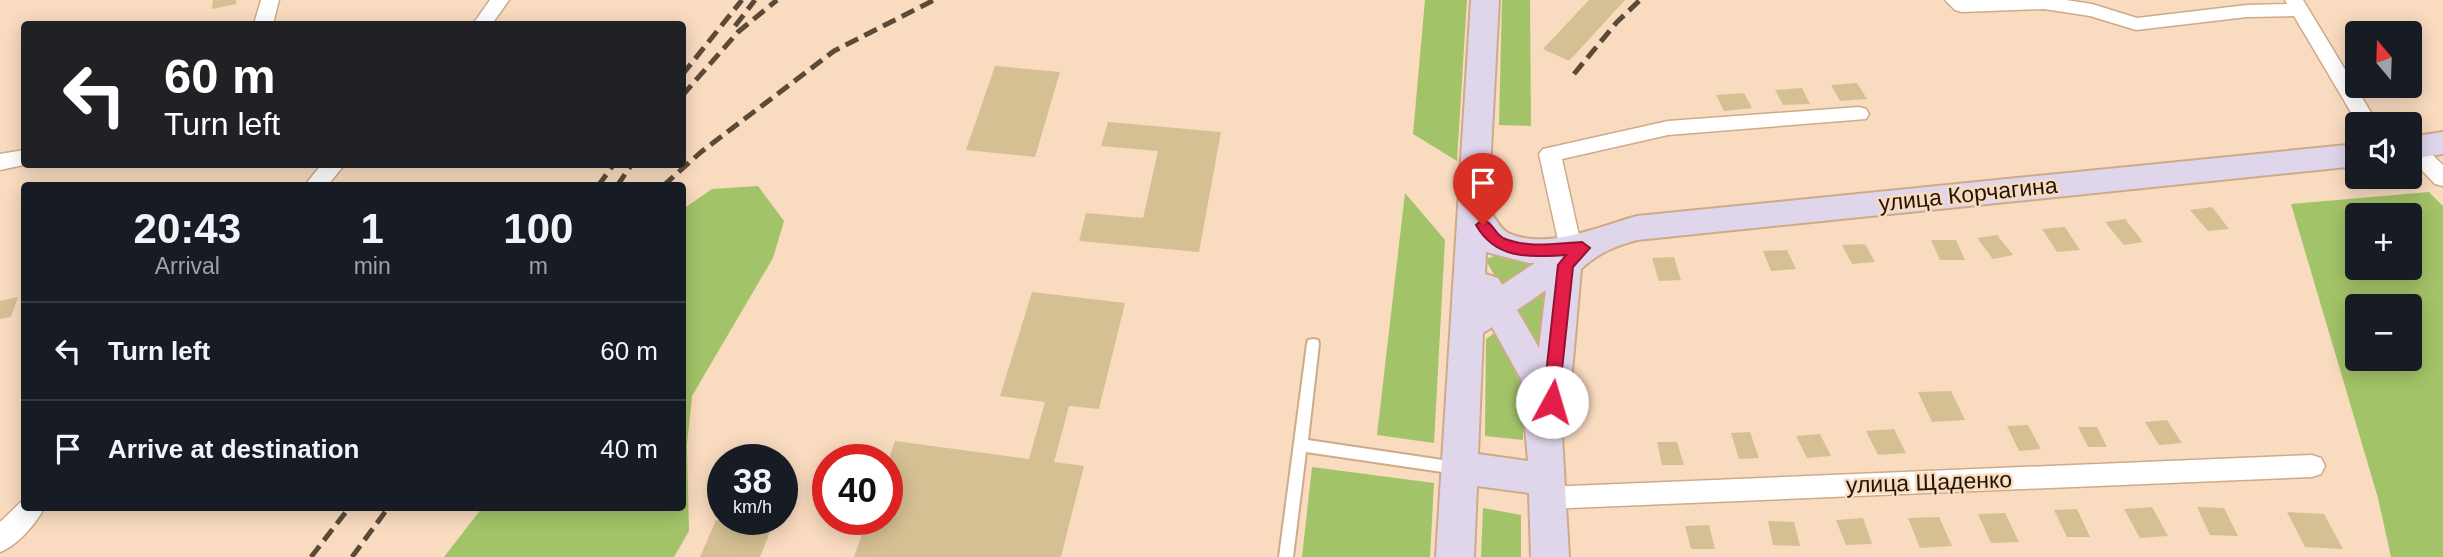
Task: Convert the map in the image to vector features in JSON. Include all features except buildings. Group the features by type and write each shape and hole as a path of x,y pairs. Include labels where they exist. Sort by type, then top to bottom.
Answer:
{"street":[{"path":"265,21 270,0"},
{"path":"484,21 500,0"},
{"path":"1455,557 1469,258 1485,0"},
{"path":"1954,0 1962,6 2044,3 2092,10 2136,24 2297,5 2361,112"},
{"path":"1546,478 1566,265 1577,248 1550,154 1605,139 1668,128 1859,114"},
{"path":"2422,146 2443,143"},
{"name":"улица Корчагина","path":"1577,248 1604,236 1637,228 2345,156"},
{"path":"0,162 21,158"},
{"path":"2422,158 2443,178"},
{"path":"318,182 331,168"},
{"path":"1472,209 1496,242 1529,251 1577,248"},
{"path":"1466,327 1577,248"},
{"path":"1469,258 1539,378 1549,557"},
{"name":"улица Щаденко","path":"1546,478 2312,466"},
{"path":"1459,468 1546,478"},
{"path":"0,540 28,511"}],"lane":[{"path":"1286,557 1313,344"},
{"path":"1300,445 1459,468"}],"green space":[{"path":"1425,0 1467,0 1457,161 1413,134"},
{"path":"1502,0 1530,0 1531,126 1499,125"},
{"path":"758,186 784,221 773,258 692,396 687,445 689,531 674,557 444,557 480,511 686,511 686,207 712,189"},
{"path":"2429,192 2443,206 2443,557 2391,557 2378,498 2291,204"},
{"path":"1405,193 1445,240 1434,443 1377,435"},
{"path":"1498,255 1538,264 1500,285 1485,259"},
{"path":"1550,290 1543,366 1514,311 1543,291"},
{"path":"1499,330 1523,392 1523,440 1485,436 1486,339"},
{"path":"1312,467 1434,483 1430,557 1302,557"},
{"path":"1483,508 1521,515 1521,557 1481,557"}],"railway":[{"path":"686,70 742,0"},
{"path":"735,26 755,0"},
{"path":"686,91 738,32 777,0"},
{"path":"686,165 834,51 934,0"},
{"path":"1574,74 1617,22 1640,0"},
{"path":"601,182 611,168"},
{"path":"620,182 629,168"},
{"path":"667,182 683,168"},
{"path":"311,557 347,511"},
{"path":"352,557 386,511"}],"route":[{"path":"1483,225 1496,242 1529,251 1582,248 1566,265 1552,402"}]}
